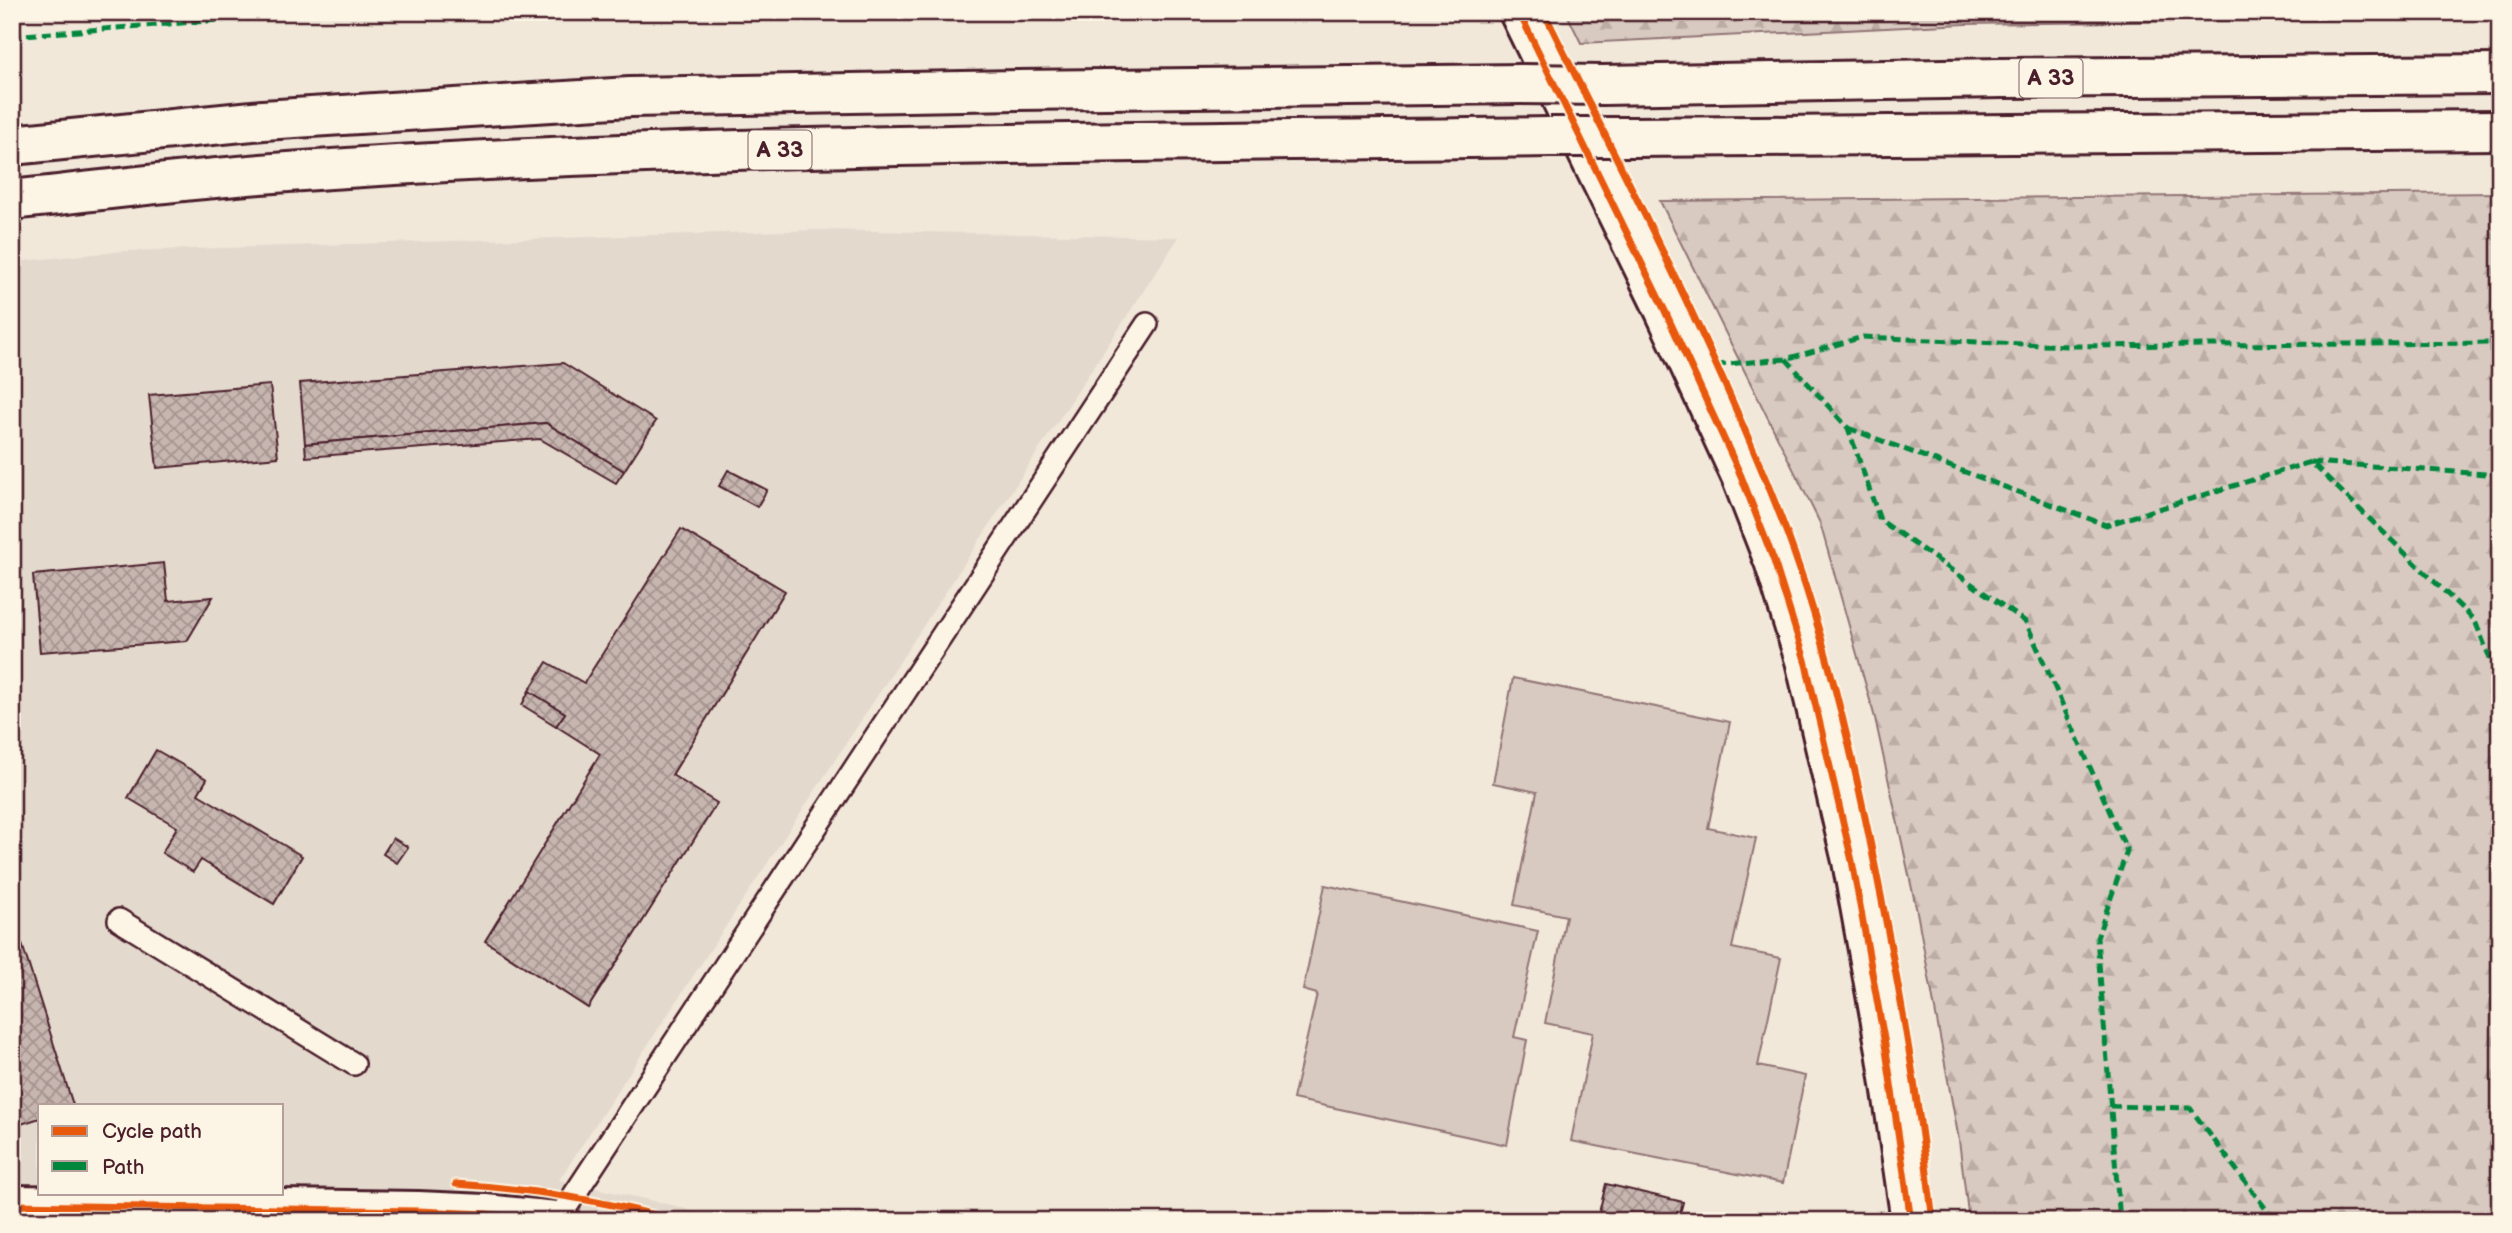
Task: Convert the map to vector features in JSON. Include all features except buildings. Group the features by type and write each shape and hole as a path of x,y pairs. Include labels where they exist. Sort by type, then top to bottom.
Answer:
{"main road":[{"path":"1518,12 1665,311 1741,475 1774,561 1805,660 1852,861 1886,1050 1910,1221"},
{"name":"A 33","path":"12,145 263,120 630,97 1004,90 2500,74"},
{"name":"A 33","path":"12,200 272,173 628,154 1040,144 1550,137 2500,130"},
{"path":"12,1205 418,1211 556,1221"}],"lane":[{"path":"556,1221 1147,324"},
{"path":"119,920 354,1064"}],"shaded area":[{"path":"818,230 1179,237 559,1180 680,1207 717,1221 12,1221 12,262 125,251"}],"green space":[{"path":"1566,12 2500,12 2500,17 1966,24 1581,43"},
{"path":"2500,193 2500,1221 1969,1221 1959,1140 1917,912 1875,718 1820,523 1660,201"},
{"path":"1513,678 1730,722 1708,828 1756,838 1732,948 1781,958 1758,1066 1805,1076 1783,1183 1571,1141 1593,1033 1545,1023 1566,916 1514,905 1537,792 1493,783"},
{"path":"1325,885 1538,931 1514,1037 1527,1040 1507,1145 1293,1099 1317,994 1303,990"}],"marked path":[{"path":"12,36 325,12"},
{"path":"1716,365 1786,359 1863,337 2067,346 2500,343"},
{"path":"1786,359 1848,428 1880,520 2026,622 2127,851 2097,938 2120,1221"},
{"path":"1848,428 2106,525 2311,462 2475,621 2500,683"},
{"path":"2311,462 2500,475"},
{"path":"2110,1106 2190,1108 2275,1221"}],"cycle path":[{"path":"1519,12 1665,311 1741,476 1774,561 1805,660 1852,861 1886,1050 1911,1221"},
{"path":"1544,12 1714,361 1777,508 1811,604 1851,753 1884,910 1915,1087 1933,1221"},
{"path":"456,1184 567,1196 677,1221"},
{"path":"12,1205 418,1211 556,1221"}]}
